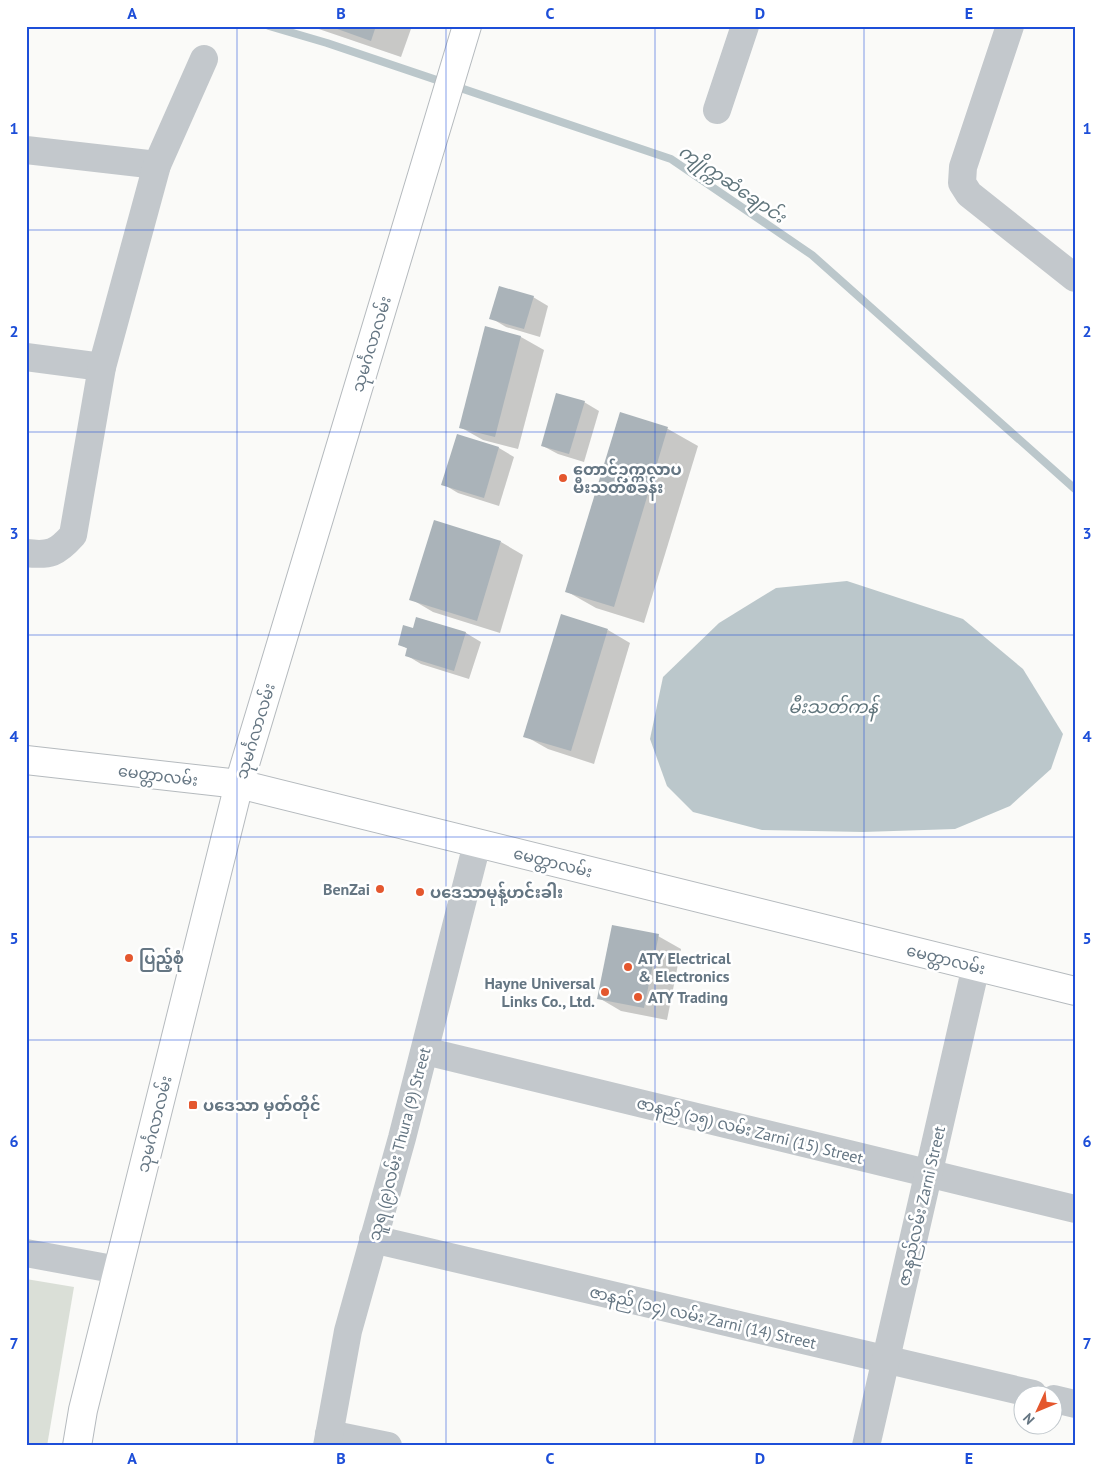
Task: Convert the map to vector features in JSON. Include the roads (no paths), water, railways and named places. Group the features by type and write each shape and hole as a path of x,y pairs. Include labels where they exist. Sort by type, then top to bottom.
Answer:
{"main road":[{"name":"သုမင်္ဂလာလမ်း","path":"77,1446 83,1410 239,784 465,35"},
{"name":"မေတ္တာလမ်း","path":"26,760 239,784 1075,991"}],"street":[{"path":"717,110 745,26"},
{"path":"1010,26 963,167 962,184 969,194 1075,278"},
{"path":"26,553 43,555 52,552 61,548 72,535 102,367 157,165 204,59"},
{"path":"26,150 157,165"},
{"path":"26,357 102,367"},
{"name":"သူရ (၉)လမ်း Thura (9) Street","path":"328,1440 348,1331 425,1051 477,844"},
{"name":"ဇာနည်လမ်း Zarni Street","path":"866,1446 976,966"},
{"name":"ဇာနည် (၁၅) လမ်း Zarni (15) Street","path":"425,1051 1075,1209"},
{"name":"ဇာနည် (၁၄) လမ်း Zarni (14) Street","path":"373,1239 885,1361 1014,1390"},
{"path":"26,1253 118,1270"},
{"path":"328,1440 388,1446"}],"water":[{"name":"မီးသတ်ကန်","path":"847,581 963,619 1023,669 1063,734 1051,769 1010,806 955,829 863,832 762,830 693,812 667,786 650,739 663,677 719,623 776,588"}],"waterway":[{"name":"ကျိုက္ကဆံချောင်း","path":"269,26 327,43 671,159 812,255 1075,489"}],"place":[{"name":"တောင်ဥက္ကလာပ မီးသတ်စခန်း","path":"563,478"},
{"name":"BenZai","path":"380,889"},
{"name":"ပဒေသာမုန့်ဟင်းခါး","path":"420,892"},
{"name":"ပြည့်စုံ","path":"129,958"},
{"name":"ATY Electrical & Electronics","path":"628,967"},
{"name":"Hayne Universal Links Co., Ltd.","path":"605,992"},
{"name":"ATY Trading","path":"638,997"},
{"name":"ပဒေသာ မှတ်တိုင်","path":"193,1105"}]}
